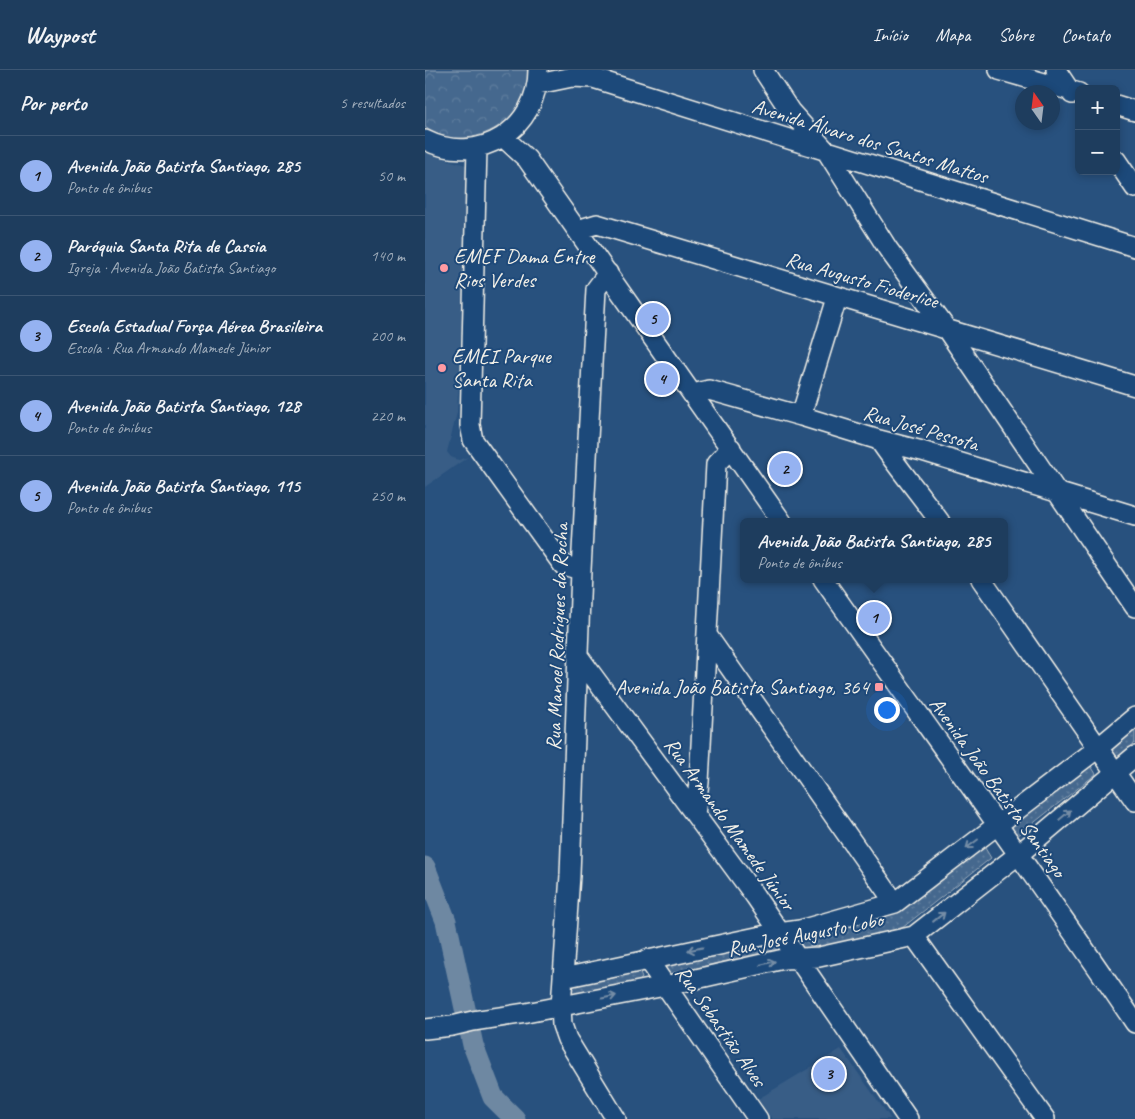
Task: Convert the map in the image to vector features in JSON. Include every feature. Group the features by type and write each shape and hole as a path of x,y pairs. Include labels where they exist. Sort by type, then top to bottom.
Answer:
{"street":[{"path":"763,70 790,111 827,152 888,249 945,327 1135,607"},
{"path":"999,70 1075,96"},
{"path":"1055,70 1075,95"},
{"name":"Avenida Álvaro dos Santos Mattos","path":"538,77 572,77 586,74 827,152 1135,247"},
{"path":"425,140 455,149 477,147 503,137 514,129 533,102 538,77"},
{"path":"1120,106 1135,111"},
{"path":"523,118 527,159"},
{"path":"503,137 527,159 779,518"},
{"path":"477,147 470,426 473,440 563,565 581,570"},
{"path":"1120,166 1135,188"},
{"name":"Rua Augusto Fioderlice","path":"577,230 597,224 837,298 945,327 1135,386"},
{"name":"Rua Manoel Rodrigues da Rocha","path":"607,273 596,289 581,570 570,875 561,1006 562,1025 567,1040 616,1119"},
{"path":"801,416 837,298"},
{"name":"Rua José Pessota","path":"693,394 709,390 922,451 1135,516"},
{"path":"879,440 937,518"},
{"path":"695,814 699,782 716,464 731,448"},
{"path":"913,484 913,469 922,451"},
{"path":"1012,478 1020,471 1029,453"},
{"path":"1082,529 1088,516 1106,507"},
{"name":"Avenida João Batista Santiago","path":"826,583 1056,906 1135,1023"},
{"path":"984,583 1135,801"},
{"path":"707,634 895,903"},
{"name":"Rua Armando Mamede Júnior","path":"579,658 695,814 799,959 908,1119"},
{"name":"Rua José Augusto Lobo","path":"563,978 647,959 800,930 895,903 1098,748 1135,717"},
{"name":"Rua José Augusto Lobo","path":"425,1029 526,1013 665,986 784,959 819,957 914,936 1019,854 1135,756"},
{"path":"914,936 1045,1119"},
{"name":"Rua Sebastião Alves","path":"647,959 758,1119"}],"shaded area":[{"path":"425,149 448,160 466,165 467,194 457,413 447,452 451,457 459,460 468,457 425,487"},
{"path":"841,1049 891,1119 772,1119 758,1099"}],"green space":[{"path":"425,70 528,70 526,88 519,105 508,119 493,129 477,136 459,138 441,136 425,127"},
{"path":"1135,722 1135,743 1115,759 1106,744"},
{"path":"1088,761 1096,774 1017,836 1009,823"},
{"path":"982,843 991,858 902,928 809,952 801,945 797,936 893,914"},
{"path":"770,940 777,949 663,976 659,962"},
{"path":"639,971 642,978 636,985 571,997 571,987 576,980"}],"waterway":[{"path":"425,867 446,921 473,1045 493,1097 515,1119"}],"place":[{"name":"EMEF Dama Entre Rios Verdes","path":"444,268"},
{"name":"Avenida João Batista Santiago, 115","path":"653,319"},
{"name":"EMEI Parque Santa Rita","path":"442,368"},
{"name":"Avenida João Batista Santiago, 128","path":"662,379"},
{"name":"Paróquia Santa Rita de Cassia","path":"785,469"},
{"name":"Avenida João Batista Santiago, 285","path":"874,618"},
{"name":"Avenida João Batista Santiago, 364","path":"879,687"},
{"name":"Escola Estadual Força Aérea Brasileira","path":"829,1074"}]}
